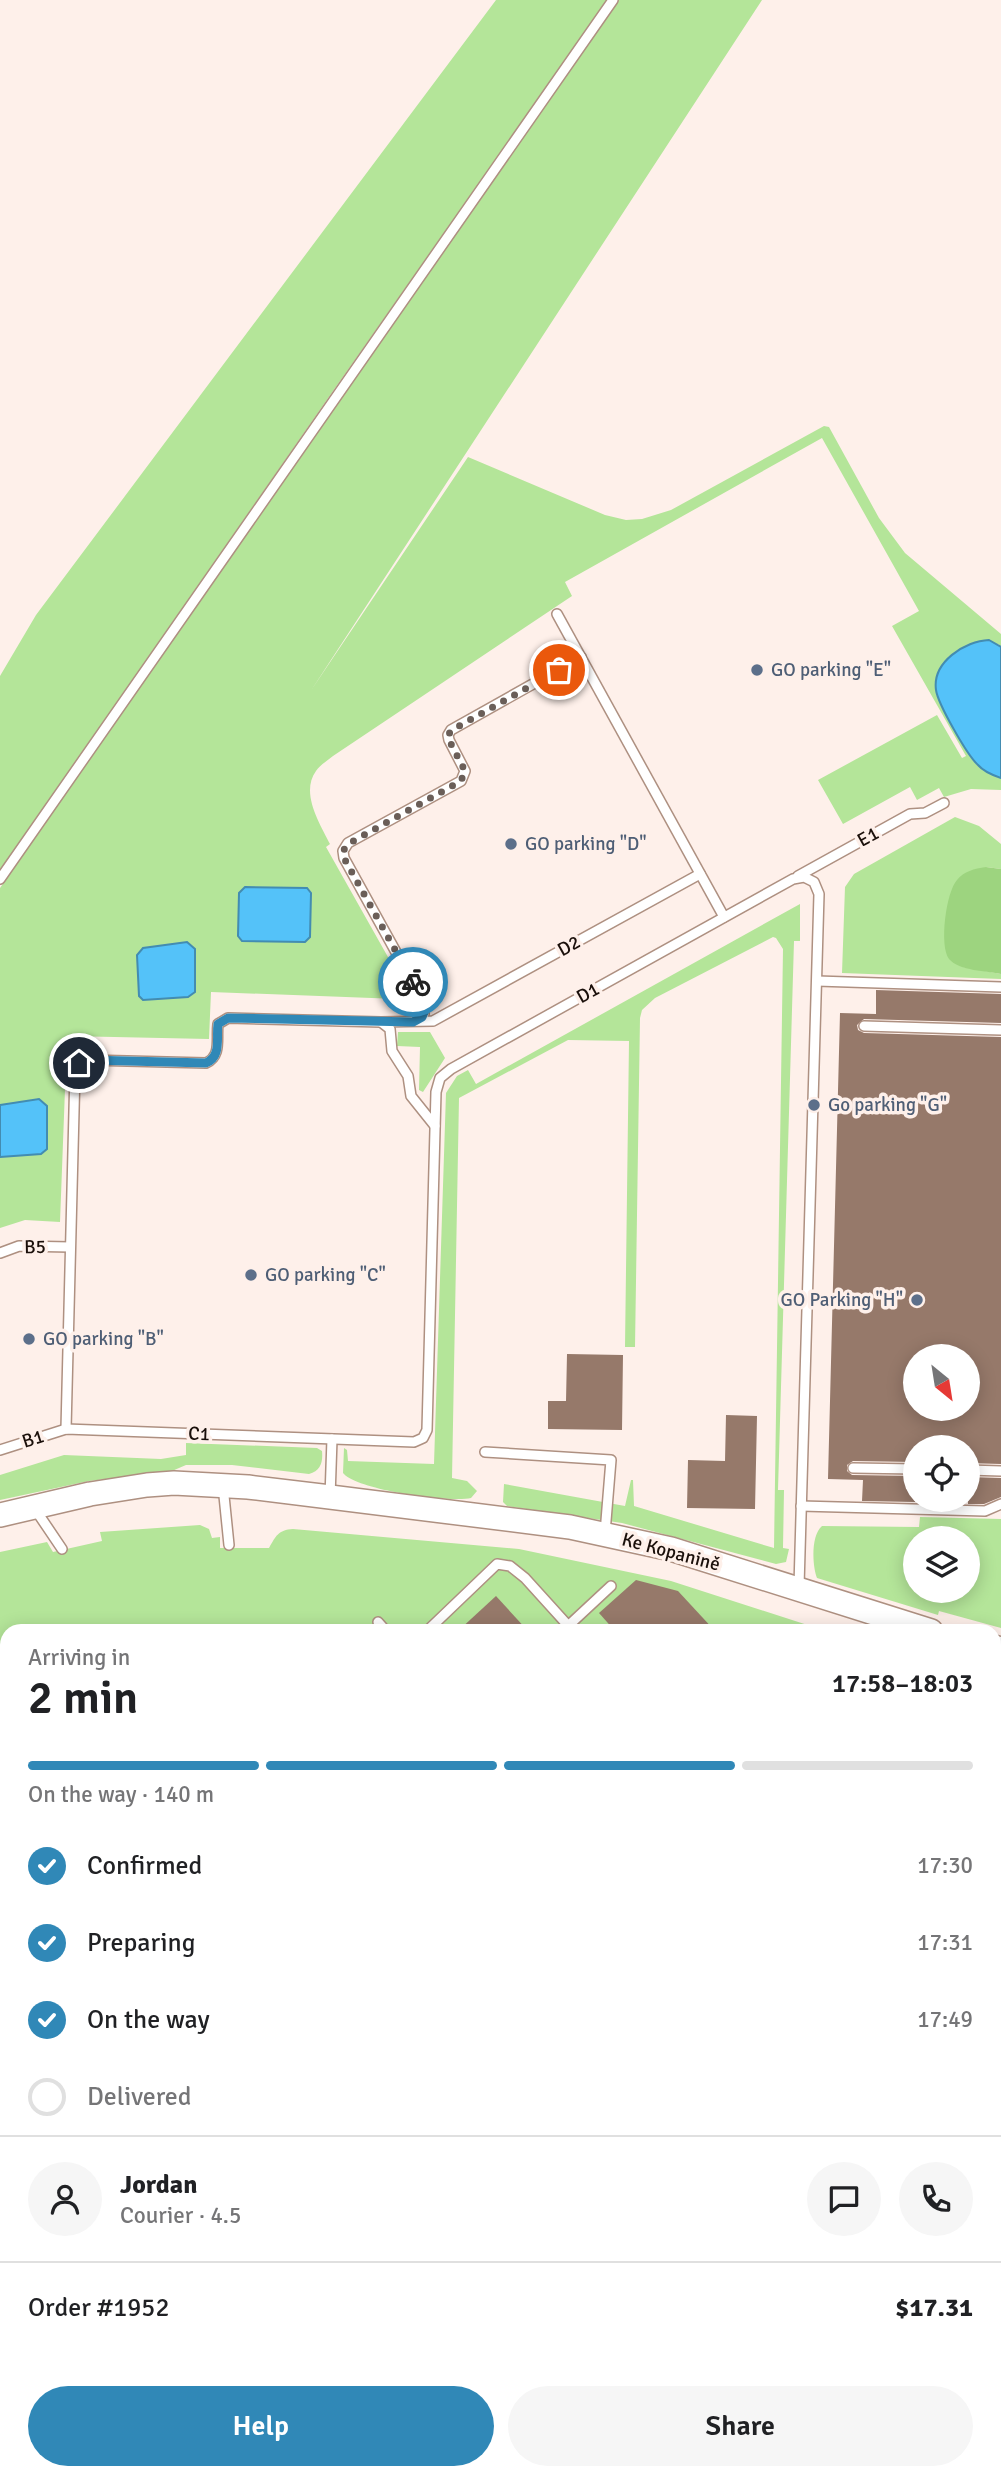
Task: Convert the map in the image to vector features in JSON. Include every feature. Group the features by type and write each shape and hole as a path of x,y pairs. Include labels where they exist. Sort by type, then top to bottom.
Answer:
{"street":[{"name":"Ke Kopanině","path":"0,1515 90,1494 146,1485 223,1485 330,1497 569,1527 671,1549 908,1624"}],"lane":[{"path":"0,879 613,0"},
{"path":"557,614 724,917"},
{"path":"66,1429 75,1071 83,1061 206,1063 213,1060 216,1054 218,1024 228,1018 413,1022 424,1014 423,1001 344,858 343,851 348,844 461,781 465,771 449,740 448,735 452,730 581,657"},
{"name":"E1","path":"724,917 910,814 925,813 944,803"},
{"name":"D2","path":"413,1022 438,1019 700,874"},
{"name":"E1","path":"793,879 804,877 812,880 818,889 817,981"},
{"name":"D1","path":"436,1127 436,1092 440,1078 451,1069 724,917"},
{"path":"798,1591 817,981 1001,987"},
{"path":"382,1022 390,1029 392,1051 408,1076 411,1096 436,1127"},
{"path":"864,1027 1001,1030"},
{"name":"C1","path":"66,1429 414,1442 423,1438 426,1434 436,1127"},
{"name":"B5","path":"0,1253 19,1247 70,1247"},
{"name":"B1","path":"0,1450 66,1429"},
{"path":"330,1497 332,1439"},
{"path":"485,1452 611,1460 605,1535"},
{"path":"853,1468 903,1469"},
{"path":"980,1470 1001,1471"},
{"path":"223,1485 229,1545"},
{"path":"801,1506 985,1511 1001,1504"},
{"path":"34,1507 62,1549"},
{"path":"434,1624 498,1564 510,1566 525,1578 566,1624"},
{"path":"575,1624 611,1586"}],"green space":[{"path":"496,0 608,0 0,872 0,676 36,615"},
{"path":"619,0 762,0 312,689 468,457 605,515 626,520 642,519 671,510 824,426 829,427 879,518 905,553 1001,634 1001,647 998,644 939,700 971,758 977,765 1001,778 1001,790 971,789 944,797 939,788 917,800 910,787 843,824 818,780 937,715 962,758 966,756 892,626 919,611 822,438 565,582 572,596 333,756 316,771 310,789 311,798 330,844 326,847 415,1005 412,1013 399,1012 398,999 211,992 209,1039 67,1036 60,1222 25,1220 0,1228 0,1157 41,1154 47,1149 47,1106 39,1099 0,1105 0,888"},
{"path":"955,817 979,826 1001,844 1001,869 986,867 963,967 1001,974 1001,979 842,973 845,887 854,874"},
{"path":"986,867 1001,869 1001,974 959,966 949,959 944,943 945,919 953,886 966,872"},
{"path":"800,904 800,941 794,941 778,1490 784,1490 783,1548 789,1549 786,1562 776,1564 622,1523 507,1506 503,1502 504,1484 625,1506 633,1480 634,1506 774,1548 783,949 773,937 655,998 642,1010 635,1347 625,1347 629,1041 568,1040 459,1098 452,1478 467,1481 477,1491 471,1498 425,1497 366,1485 343,1473 344,1448 347,1450 348,1461 434,1464 446,1093 457,1076 468,1070 476,1084"},
{"path":"398,1032 430,1032 445,1058 423,1092 419,1090 420,1047 397,1046"},
{"path":"186,1443 317,1448 322,1451 322,1459 319,1468 309,1474 232,1465 186,1465 172,1471 89,1481 0,1500 0,1475 64,1455 161,1459 186,1455"},
{"path":"920,1517 1001,1519 1001,1624 986,1624 939,1611 938,1615 817,1578 814,1550 818,1530 822,1526 903,1527 903,1603 980,1603 980,1526 919,1526"},
{"path":"200,1525 209,1529 212,1538 220,1537 220,1548 269,1548 278,1534 293,1529 519,1549 671,1581 804,1624 0,1624 0,1552 47,1542 53,1552 102,1541 100,1532"}],"water":[{"path":"989,640 1001,647 1001,778 980,767 973,759 947,717 936,690 939,671 952,655 970,644"},
{"path":"245,887 307,888 311,893 310,937 305,942 242,941 238,936 239,893"},
{"path":"187,942 195,949 195,992 188,997 143,1000 139,996 137,955 143,948"},
{"path":"39,1099 47,1106 47,1149 41,1154 0,1157 0,1105"}],"building":[{"name":"GO Parking \"H\"","path":"876,990 1001,994 1001,1023 864,1019 857,1025 858,1030 864,1033 1001,1037 1001,1464 980,1463 980,1435 903,1435 903,1462 853,1461 847,1465 847,1471 852,1475 903,1476 903,1502 862,1501 863,1480 828,1479 840,1013 876,1014"},
{"path":"567,1354 623,1355 622,1430 548,1429 548,1401 566,1401"},
{"path":"726,1415 757,1416 755,1509 687,1508 688,1460 725,1461"},
{"path":"980,1477 1001,1478 1001,1497 980,1504"},
{"path":"636,1580 678,1591 709,1624 609,1624 599,1613"},
{"path":"496,1596 522,1624 466,1624"}],"way so far":[{"path":"413,982 344,858 345,846 461,781 465,771 449,740 449,732 559,670"}],"place":[{"name":"GO parking \"E\"","path":"757,670"},
{"name":"GO parking \"D\"","path":"511,844"},
{"name":"Go parking \"G\"","path":"814,1105"},
{"name":"GO parking \"C\"","path":"251,1275"},
{"name":"GO Parking \"H\"","path":"917,1300"},
{"name":"GO parking \"B\"","path":"29,1339"}],"route":[{"path":"79,1063 88,1060 206,1063 215,1058 218,1024 228,1018 413,1022 422,1017 425,1007 413,982"}]}
